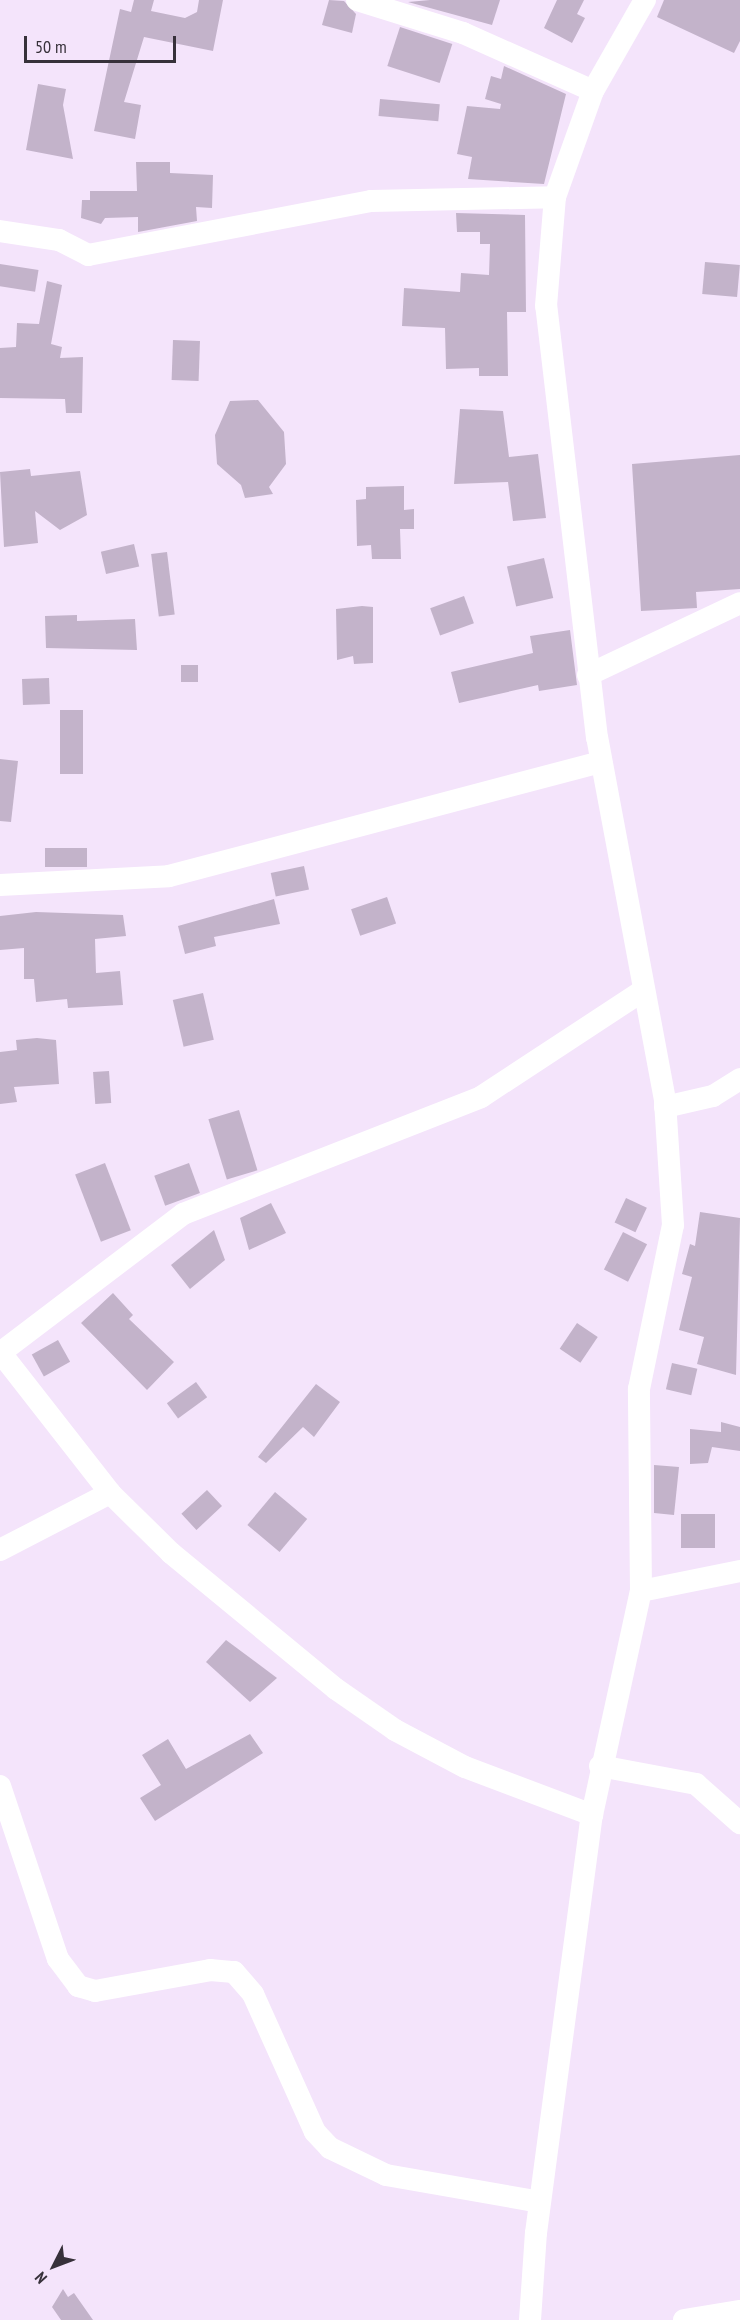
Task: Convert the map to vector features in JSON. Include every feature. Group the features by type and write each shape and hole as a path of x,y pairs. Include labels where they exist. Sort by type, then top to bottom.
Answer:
{"street":[{"path":"357,0 462,33 593,91"},
{"path":"530,2320 540,2202 592,1815 600,1766 641,1591 639,1389 673,1225 665,1107 601,762 588,675 546,306 555,197 593,91 645,0"},
{"path":"0,231 59,240 98,255 370,201 555,197"},
{"path":"588,675 740,603"},
{"path":"0,885 169,876 601,762"},
{"path":"592,1815 465,1767 395,1730 275,1641 110,1493 0,1352 183,1214 482,1097 644,990"},
{"path":"665,1107 713,1096 740,1079"},
{"path":"0,1550 110,1493"},
{"path":"641,1591 740,1571"},
{"path":"600,1766 696,1784 740,1822"},
{"path":"0,1786 58,1959 78,1986 96,1991 210,1970 234,1972 253,1994 315,2132 330,2148 386,2175 540,2202"},
{"path":"684,2320 740,2311"}],"building":[{"path":"134,0 154,0 151,11 185,18 197,12 199,0 223,0 213,51 144,37 124,102 141,105 135,139 94,131 120,9 131,12"},
{"path":"329,0 344,1 356,14 352,33 322,25"},
{"path":"500,0 492,25 408,2"},
{"path":"557,0 584,0 577,14 585,18 572,43 544,28"},
{"path":"664,0 740,0 740,41 734,53 657,17"},
{"path":"400,27 452,44 440,83 387,66"},
{"path":"504,66 566,94 544,184 468,179 472,157 457,154 467,106 500,109 501,104 485,99 491,76 501,79"},
{"path":"38,84 66,89 63,105 73,159 26,150"},
{"path":"380,99 440,104 438,121 379,116"},
{"path":"136,162 170,162 170,173 213,175 212,208 196,207 197,221 138,232 138,217 105,218 101,224 81,218 82,200 90,200 90,191 137,191"},
{"path":"456,213 525,215 526,312 507,312 508,376 479,376 479,368 446,369 445,328 402,326 404,288 460,292 461,273 489,275 490,244 480,244 480,232 457,232"},
{"path":"705,262 740,265 737,297 702,294"},
{"path":"0,264 39,270 35,292 0,286"},
{"path":"47,281 62,285 51,344 62,347 60,358 83,357 82,413 66,413 65,399 0,398 0,348 16,347 17,323 39,324"},
{"path":"173,340 200,341 199,381 172,380"},
{"path":"258,400 284,432 286,464 269,487 273,494 245,498 241,485 217,464 215,435 230,401"},
{"path":"460,409 503,411 509,457 538,454 546,518 513,521 508,482 454,484"},
{"path":"740,455 740,589 696,592 697,608 641,611 632,464"},
{"path":"30,469 31,476 80,471 87,515 60,530 35,511 38,543 4,547 0,472"},
{"path":"404,486 404,510 414,509 414,529 400,529 401,559 372,559 371,545 357,546 356,500 366,499 366,487"},
{"path":"134,544 139,566 106,574 101,552"},
{"path":"167,552 175,615 159,616 151,554"},
{"path":"544,558 553,598 516,606 507,567"},
{"path":"464,596 474,623 440,636 430,608"},
{"path":"373,607 373,663 354,664 353,656 337,660 336,609"},
{"path":"77,615 77,621 135,619 137,650 46,648 45,616"},
{"path":"570,630 577,685 539,691 538,685 459,703 451,672 533,653 530,636"},
{"path":"181,665 198,665 198,682 181,682"},
{"path":"49,678 50,704 23,705 22,679"},
{"path":"60,710 83,710 83,774 60,774"},
{"path":"0,759 18,761 11,822 0,821"},
{"path":"45,848 87,848 87,867 45,867"},
{"path":"304,866 309,889 276,897 271,873"},
{"path":"387,897 396,923 360,936 351,909"},
{"path":"274,899 280,924 214,937 216,946 185,954 178,926"},
{"path":"36,912 123,915 126,936 95,939 96,973 120,971 123,1005 68,1008 67,999 36,1002 34,979 24,979 24,948 0,950 0,916"},
{"path":"203,993 214,1040 184,1047 173,1000"},
{"path":"37,1038 56,1040 59,1084 14,1087 17,1102 0,1104 0,1052 17,1050 16,1040"},
{"path":"109,1071 111,1103 95,1104 93,1072"},
{"path":"239,1110 257,1170 227,1180 208,1119"},
{"path":"105,1163 131,1230 101,1242 75,1174"},
{"path":"189,1163 200,1193 165,1206 154,1176"},
{"path":"626,1198 647,1208 635,1232 615,1222"},
{"path":"271,1203 286,1233 249,1250 240,1218"},
{"path":"700,1212 740,1218 736,1375 697,1364 704,1337 679,1330 692,1277 682,1274 690,1244 695,1246"},
{"path":"214,1230 225,1260 190,1289 171,1265"},
{"path":"623,1232 647,1244 628,1282 604,1269"},
{"path":"113,1293 133,1315 129,1319 174,1362 147,1390 81,1323"},
{"path":"577,1323 598,1337 580,1363 560,1349"},
{"path":"58,1340 70,1362 44,1376 32,1355"},
{"path":"672,1363 697,1369 691,1395 666,1389"},
{"path":"196,1382 207,1397 178,1419 167,1403"},
{"path":"316,1384 340,1402 314,1437 303,1427 266,1463 258,1457"},
{"path":"721,1422 740,1427 740,1451 712,1447 708,1463 690,1464 690,1429 721,1432"},
{"path":"654,1465 679,1467 674,1515 654,1513"},
{"path":"207,1490 222,1506 196,1530 181,1514"},
{"path":"275,1492 307,1519 280,1552 247,1525"},
{"path":"681,1514 715,1514 715,1548 681,1548"},
{"path":"226,1640 277,1678 250,1702 206,1662"},
{"path":"250,1734 263,1753 155,1821 140,1798 161,1785 142,1755 168,1739 186,1769"},
{"path":"63,2289 68,2297 74,2293 93,2320 61,2320 52,2307"}]}
